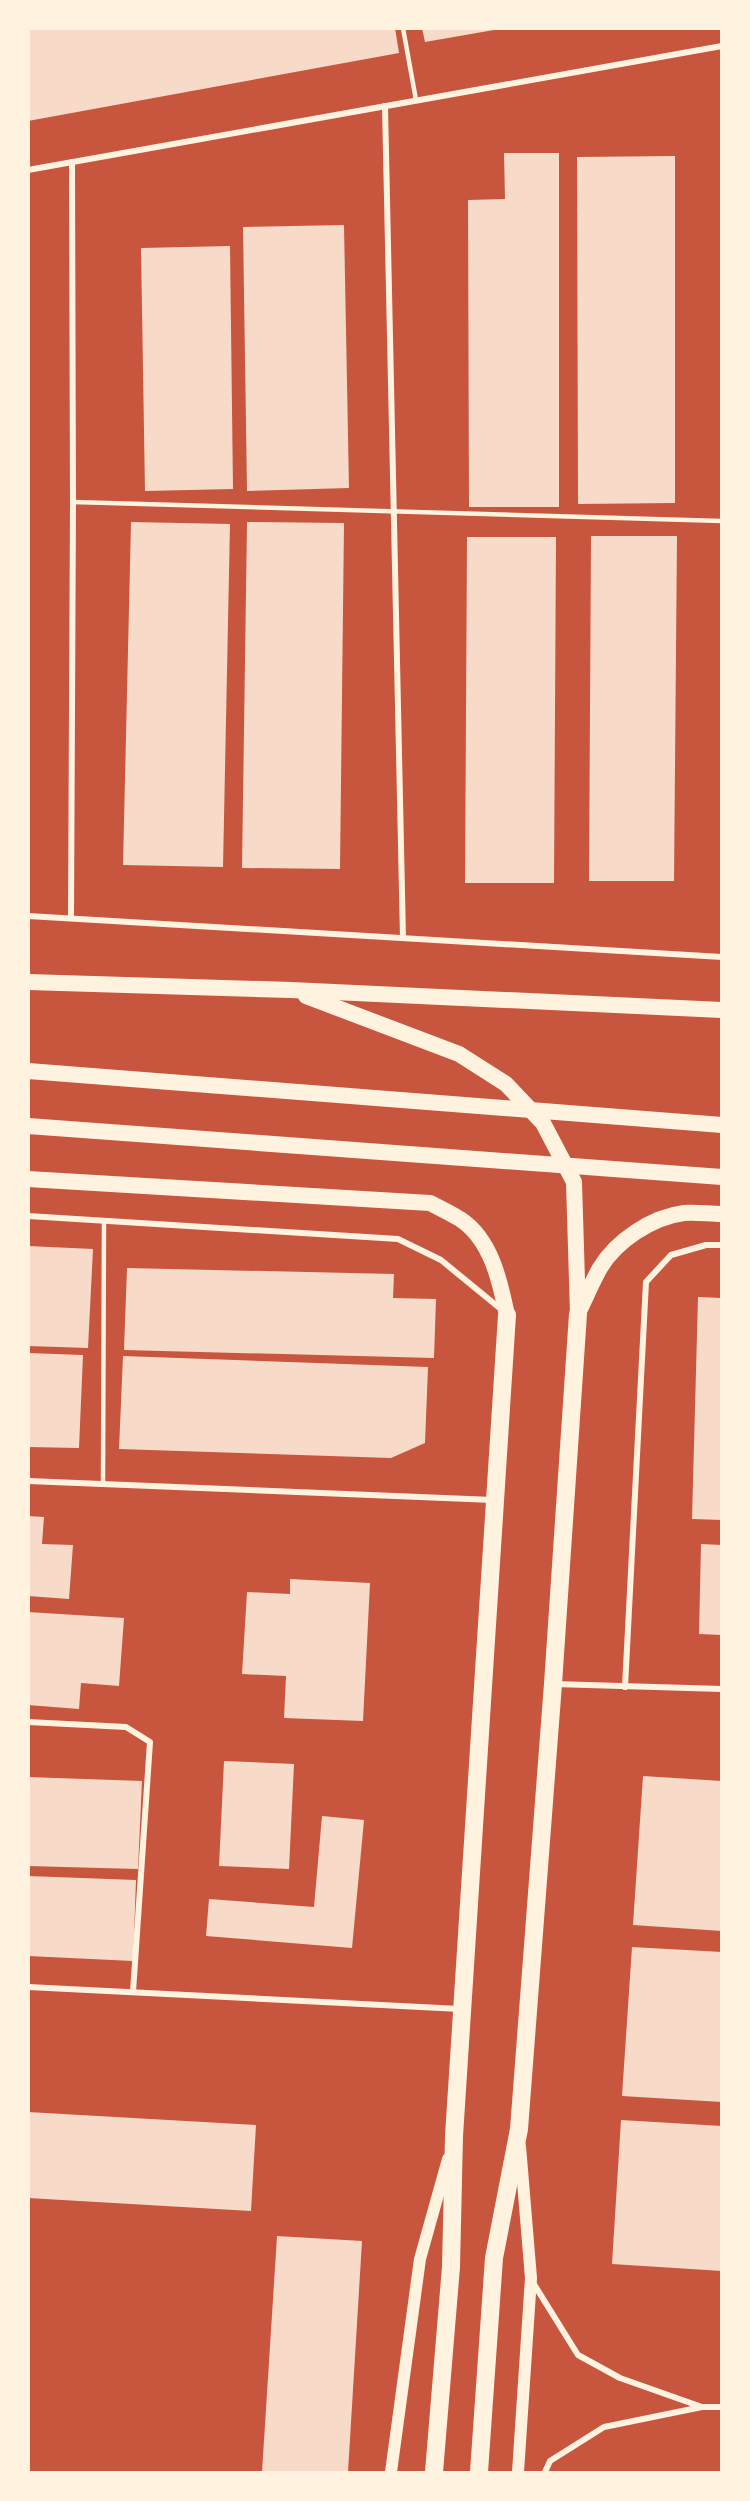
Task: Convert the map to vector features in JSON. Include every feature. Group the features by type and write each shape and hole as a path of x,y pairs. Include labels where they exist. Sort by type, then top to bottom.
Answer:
{"highway":[{"path":"28,982 291,990 722,1010"},
{"path":"291,990 459,1054 506,1084 543,1124 574,1182 578,1314 554,1684 519,2129 494,2258 479,2472"},
{"path":"28,1071 722,1125"},
{"path":"28,1126 722,1177"},
{"path":"28,1179 430,1203 462,1220 483,1244 499,1278 507,1315 493,1500 454,2136 451,2267 434,2472"},
{"path":"578,1314 601,1267 623,1242 647,1226 666,1218 684,1213 722,1214"}],"main road":[{"path":"518,2472 531,2278 519,2129"},
{"path":"391,2472 420,2259 454,2136"}],"street":[{"path":"28,170 722,46"},
{"path":"386,106 403,938"},
{"path":"71,917 72,162"},
{"path":"28,916 722,957"},
{"path":"28,1216 398,1239 441,1260 507,1315"},
{"path":"625,1687 646,1282 671,1255 706,1245 722,1245"},
{"path":"28,1481 493,1500"},
{"path":"554,1684 722,1689"},
{"path":"28,1722 126,1727 150,1742 133,1992"},
{"path":"28,1987 463,2010"},
{"path":"531,2278 578,2355 620,2378 702,2407"},
{"path":"545,2472 550,2461 604,2427 702,2407 722,2407"}],"lane":[{"path":"403,28 416,100"},
{"path":"73,502 722,521"},
{"path":"103,1484 104,1221"}],"building":[{"path":"38,28 395,28 399,53 28,121 28,30"},
{"path":"422,28 494,28 494,30 425,42"},
{"path":"504,153 559,153 559,507 469,507 468,200 505,199"},
{"path":"675,156 675,503 578,504 577,157"},
{"path":"344,225 349,488 247,491 243,227"},
{"path":"230,246 233,489 145,491 141,248"},
{"path":"131,522 230,524 223,867 123,865"},
{"path":"247,522 344,523 340,869 242,868"},
{"path":"591,536 677,536 674,881 589,881"},
{"path":"467,537 556,537 554,883 465,883"},
{"path":"28,1246 93,1249 88,1348 28,1346"},
{"path":"127,1268 394,1274 393,1298 436,1299 434,1358 124,1350"},
{"path":"698,1297 722,1298 722,1520 692,1519"},
{"path":"28,1353 83,1355 79,1448 28,1447"},
{"path":"123,1356 428,1367 425,1443 391,1458 119,1449"},
{"path":"28,1516 44,1517 42,1544 73,1545 69,1599 28,1596"},
{"path":"701,1544 722,1545 722,1635 699,1634"},
{"path":"290,1579 370,1583 363,1721 284,1718 286,1676 242,1674 247,1592 290,1594"},
{"path":"28,1612 124,1618 119,1686 81,1683 79,1709 28,1705"},
{"path":"224,1761 294,1764 289,1869 219,1866"},
{"path":"643,1776 722,1781 722,1931 633,1925"},
{"path":"28,1777 142,1781 138,1869 28,1866"},
{"path":"322,1816 364,1820 352,1948 206,1936 209,1899 314,1907"},
{"path":"28,1876 136,1880 133,1961 28,1956"},
{"path":"632,1947 722,1952 722,2102 622,2096"},
{"path":"28,2112 256,2125 251,2211 28,2198"},
{"path":"621,2120 722,2126 722,2271 612,2264"},
{"path":"277,2236 362,2241 348,2472 262,2472"}]}
